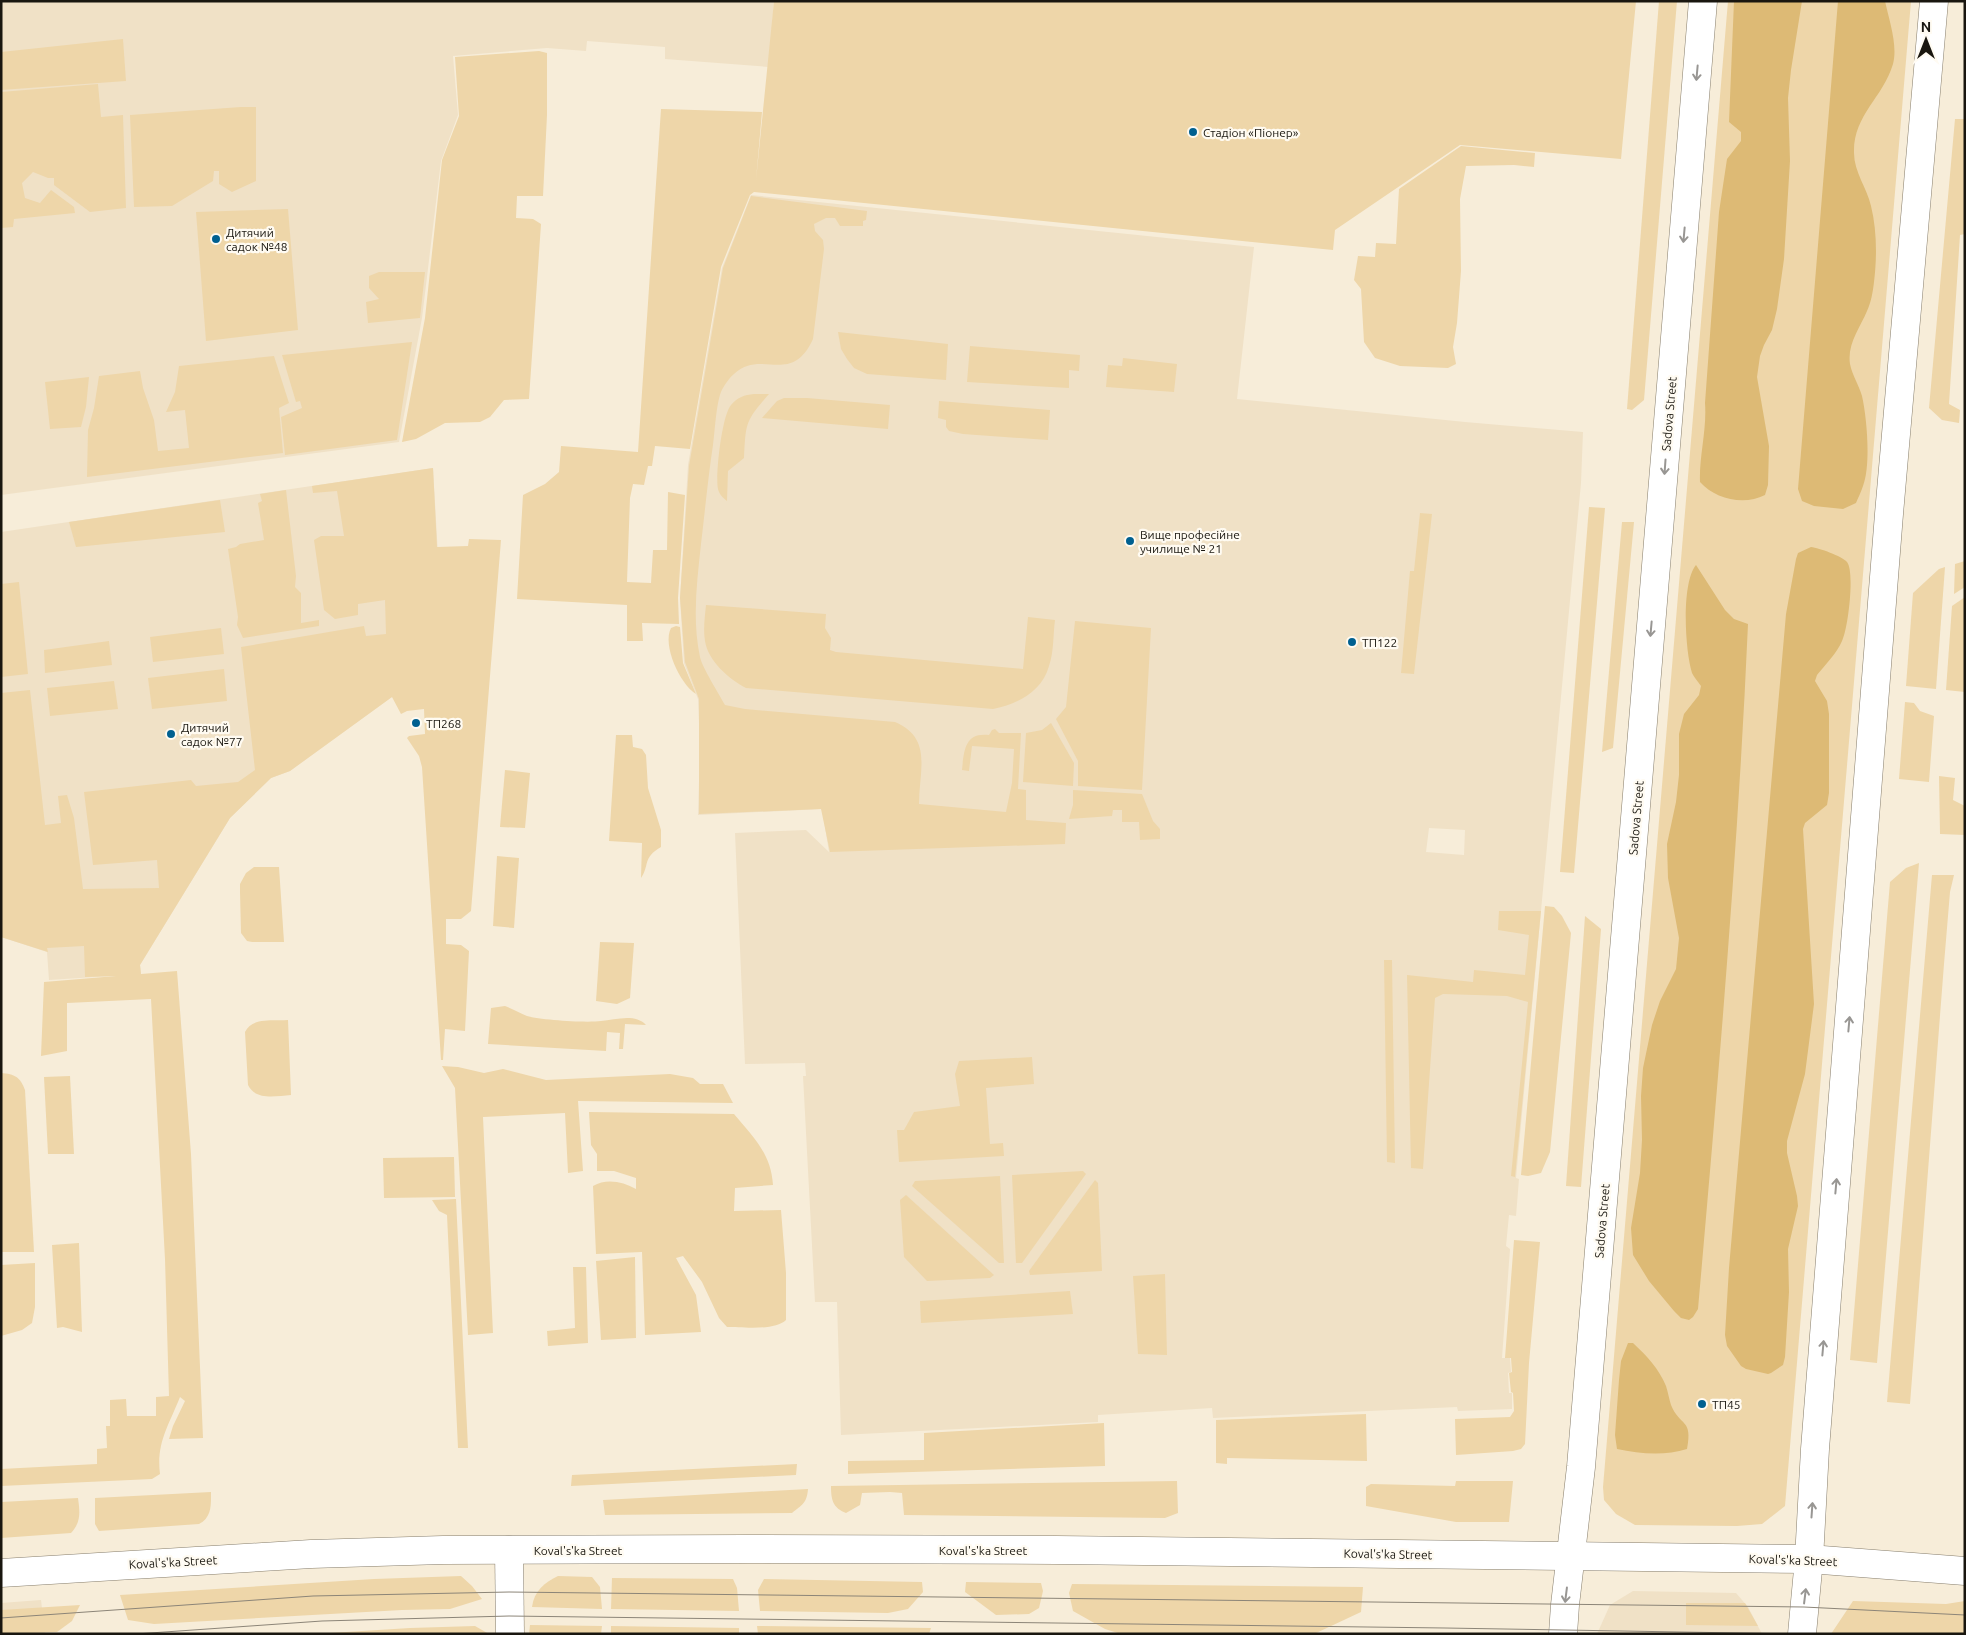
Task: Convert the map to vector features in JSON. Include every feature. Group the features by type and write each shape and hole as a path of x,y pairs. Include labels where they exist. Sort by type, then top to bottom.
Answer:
{"street":[{"name":"Sadova Street","path":"1563,1634 1588,1390 1703,1"},
{"path":"1802,1634 1868,786 1934,1"},
{"name":"Koval's'ka Street","path":"1,1573 311,1554 509,1550 1057,1550 1809,1559 1965,1571"},
{"path":"509,1550 510,1634"}],"shaded area":[{"name":"Дитячий садок №48","path":"1,1 774,1 769,67 665,59 665,47 587,41 586,51 547,48 453,56 458,115 441,161 422,318 399,442 1,495"},
{"name":"Стадіон «Піонер»","path":"774,1 1636,1 1621,159 1460,145 1335,230 1333,250 754,192 750,195 721,267 690,449 655,446 652,466 648,466 644,485 633,484 630,498 627,582 651,583 653,550 667,550 668,492 685,495 678,598 679,624 642,623 643,641 627,641 627,605 517,599 523,495 545,484 559,472 561,446 638,452 661,109 762,112 756,180"},
{"path":"1659,1 1677,1 1644,400 1632,410 1627,409"},
{"path":"1728,1 1911,1 1785,1506 1762,1524 1737,1526 1635,1525 1616,1514 1604,1500 1603,1487"},
{"path":"1734,1 1802,1 1788,98 1790,161 1784,259 1777,309 1772,330 1760,356 1757,377 1769,446 1768,485 1765,495 1748,500 1730,499 1714,493 1700,482 1719,212 1727,159 1741,141 1741,132 1729,122"},
{"path":"1838,1 1885,1 1894,49 1893,64 1888,76 1863,117 1855,140 1856,167 1869,199 1873,215 1876,263 1871,301 1850,350 1851,368 1864,405 1867,429 1867,466 1863,486 1856,503 1843,509 1814,506 1802,501 1798,489"},
{"path":"123,39 126,81 1,90 1,52"},
{"path":"539,51 547,53 547,115 543,196 517,196 516,218 533,219 541,224 529,399 504,400 490,417 480,422 445,423 416,439 402,442 425,318 442,160 459,116 455,57"},
{"path":"98,84 101,117 123,115 126,208 90,212 54,185 54,178 48,178 33,172 22,183 25,198 40,203 51,190 74,207 75,213 14,219 13,227 1,228 1,92"},
{"path":"256,107 256,181 232,192 219,184 219,171 214,171 213,181 172,206 134,207 130,115"},
{"path":"1955,119 1965,119 1965,234 1960,235 1949,404 1960,410 1959,423 1942,420 1929,408"},
{"path":"1461,146 1535,153 1534,167 1514,165 1466,166 1460,199 1461,271 1453,347 1456,364 1448,368 1400,366 1375,358 1364,342 1361,289 1354,280 1358,256 1375,257 1376,243 1396,244 1399,189"},
{"path":"751,195 1254,247 1237,399 1583,432 1581,483 1516,1178 1519,1179 1516,1216 1509,1215 1506,1246 1510,1249 1502,1358 1510,1358 1511,1372 1508,1373 1509,1393 1512,1393 1512,1409 1458,1411 1457,1407 1213,1418 1212,1408 1098,1415 1098,1422 841,1435 837,1302 815,1302 803,1076 806,1076 805,1063 745,1064 735,833 806,830 829,852 822,809 698,815 700,748 698,699 684,663 680,599 688,465 722,268","holes":["1429,828 1465,830 1464,855 1426,852"]},
{"path":"751,196 867,211 863,226 840,226 835,218 826,218 814,224 815,231 823,240 824,249 813,339 804,353 795,361 785,364 755,364 744,367 730,378 721,392 716,418 697,586 696,629 700,657 704,667 725,705 745,709 895,722 907,729 915,737 921,757 919,804 1006,812 1012,783 1014,749 972,746 969,771 962,770 965,749 970,739 975,736 989,735 995,729 999,733 1021,733 1018,789 1026,790 1026,820 1066,823 1065,844 830,852 821,809 699,814 699,699 685,662 680,598 689,466 723,268"},
{"path":"288,209 298,330 206,341 196,212"},
{"path":"379,272 425,272 420,318 368,323 366,302 379,299 369,288 369,276"},
{"path":"838,332 948,344 946,380 867,374 854,368 847,359 841,349"},
{"path":"412,342 397,440 285,455 281,417 302,408 300,401 296,402 282,355"},
{"path":"970,346 1080,355 1079,371 1069,370 1069,388 967,382"},
{"path":"274,356 289,403 279,408 283,453 87,477 88,430 99,376 140,371 143,388 154,420 158,451 189,448 185,410 166,412 175,392 179,366"},
{"path":"1123,358 1177,364 1174,392 1106,387 1108,365 1122,366"},
{"path":"89,377 86,407 81,427 50,429 45,382"},
{"path":"754,394 769,394 748,423 744,458 728,471 727,501 719,493 717,482 720,446 725,421 728,411 734,402 741,397"},
{"path":"784,398 807,398 890,405 888,429 762,418 777,401"},
{"path":"939,401 1050,410 1048,440 963,434 949,431 946,427 946,420 938,418"},
{"name":"Дитячий садок №77","path":"433,468 444,659 290,771 271,778 230,818 140,965 141,974 49,980 47,952 1,937 1,532"},
{"path":"433,468 437,547 468,546 469,539 501,540 471,911 461,919 446,919 446,944 461,945 469,951 465,1031 445,1029 443,1060 441,1060 422,767 419,756 407,738 409,736 425,734 424,709 407,711 401,714 392,697 290,771 271,778 230,818 140,965 141,974 177,971 191,1154 203,1438 169,1439 185,1401 180,1397 162,1443 159,1463 160,1474 152,1479 1,1486 1,1469 97,1464 97,1449 107,1448 106,1426 110,1426 110,1400 126,1399 127,1416 156,1416 156,1397 169,1396 165,1259 151,999 67,1003 67,1051 41,1056 44,982 116,976 85,977 84,946 47,948 48,952 1,937 1,693 30,690 45,825 61,823 58,796 67,795 74,818 83,889 159,888 157,860 93,865 84,792 191,780 196,786 238,782 255,770 241,647 364,626 366,636 386,634 385,600 358,604 358,615 335,619 324,610 314,540 321,536 344,536 337,491 313,493 312,486"},
{"path":"286,490 296,576 295,587 301,593 301,623 319,620 319,626 243,638 237,625 238,617 228,549 240,544 264,540 258,503 262,501 260,494"},
{"path":"220,500 225,532 76,547 69,522"},
{"path":"1589,507 1605,508 1574,873 1560,872"},
{"path":"1420,513 1432,514 1414,674 1401,673 1410,571 1414,571"},
{"path":"1622,522 1634,522 1613,748 1602,752"},
{"path":"1811,547 1840,557 1847,562 1851,588 1842,641 1817,675 1815,681 1827,701 1829,714 1829,793 1827,805 1805,823 1803,829 1814,1004 1805,1074 1787,1141 1787,1153 1798,1206 1788,1249 1789,1292 1785,1357 1783,1365 1768,1374 1741,1366 1727,1346 1725,1335 1729,1268 1786,614 1798,553"},
{"path":"1965,561 1965,587 1954,594 1955,564"},
{"path":"1696,565 1725,610 1734,619 1748,624 1733,881 1713,1138 1698,1309 1689,1320 1681,1318 1649,1281 1633,1255 1631,1228 1640,1173 1643,1068 1652,1025 1660,1001 1676,969 1679,938 1668,878 1667,844 1676,802 1679,775 1679,734 1684,714 1699,695 1701,686 1692,673 1686,634 1688,586"},
{"path":"1945,567 1936,689 1906,686 1913,593 1939,569"},
{"path":"19,582 28,674 1,677 1,584"},
{"path":"1965,597 1965,692 1946,690 1952,606"},
{"path":"706,605 826,614 825,628 831,638 830,650 836,652 1023,669 1028,617 1055,620 1053,649 1046,675 1035,690 1011,704 993,709 746,688 720,669 710,656 704,636"},
{"path":"1075,621 1151,628 1142,790 1078,786 1078,761 1056,719 1066,707"},
{"path":"680,627 683,663 696,694 684,682 671,654 669,635 671,628"},
{"path":"221,628 224,654 153,662 150,637"},
{"path":"109,641 112,665 45,673 44,650"},
{"path":"224,669 227,701 152,709 148,678"},
{"path":"114,681 118,709 50,716 47,688"},
{"path":"1905,702 1914,703 1920,711 1934,716 1929,782 1899,779"},
{"path":"1051,723 1074,763 1073,786 1023,782 1026,733 1042,730"},
{"path":"616,735 632,735 633,747 642,749 646,755 648,788 661,830 661,847 649,858 641,878 642,843 609,841"},
{"path":"505,770 530,773 525,828 500,827"},
{"path":"1939,776 1955,778 1953,800 1965,806 1965,835 1940,834"},
{"path":"1073,790 1142,794 1153,821 1160,829 1160,839 1140,840 1139,822 1122,822 1122,810 1113,810 1112,816 1069,819 1073,805"},
{"path":"497,856 519,858 514,928 493,926"},
{"path":"1919,863 1877,1363 1850,1360 1890,882 1906,868"},
{"path":"254,867 279,867 284,942 247,941 241,933 240,884 246,873"},
{"path":"1932,875 1954,875 1950,892 1944,964 1910,1404 1887,1402"},
{"path":"1545,906 1554,907 1562,916 1571,933 1550,1152 1541,1173 1528,1176 1521,1175"},
{"path":"1499,911 1541,911 1515,1177 1511,1176 1528,1002 1507,996 1443,994 1435,998 1423,1169 1411,1168 1407,975 1473,982 1474,970 1525,975 1529,935 1498,930"},
{"path":"1585,916 1601,929 1581,1187 1566,1186"},
{"path":"600,942 634,943 630,998 617,1004 596,1001"},
{"path":"1384,960 1392,960 1395,1163 1387,1162"},
{"path":"505,1006 527,1016 542,1019 594,1022 631,1018 641,1021 646,1025 625,1024 623,1049 619,1049 620,1033 607,1032 606,1051 488,1044 491,1008"},
{"path":"288,1020 291,1095 261,1095 252,1090 248,1085 245,1032 248,1027 258,1022"},
{"path":"1032,1057 1034,1084 986,1088 990,1144 1003,1143 1004,1156 899,1162 897,1130 904,1130 914,1112 960,1106 955,1074 959,1061"},
{"path":"442,1066 458,1067 484,1073 503,1069 546,1080 670,1074 693,1078 700,1084 723,1084 733,1103 578,1101 583,1171 568,1173 565,1113 483,1117 493,1333 468,1335 455,1088"},
{"path":"1,1073 16,1077 25,1090 34,1252 1,1252"},
{"path":"70,1076 74,1154 48,1154 44,1077"},
{"path":"589,1112 734,1114 765,1155 772,1174 773,1185 735,1188 734,1211 781,1210 786,1273 786,1320 774,1326 766,1327 727,1327 719,1318 702,1282 683,1256 676,1258 696,1295 701,1332 645,1335 642,1252 596,1254 593,1186 604,1182 615,1182 626,1184 636,1189 636,1178 614,1171 597,1171 597,1154 591,1145"},
{"path":"454,1157 455,1197 384,1198 383,1158"},
{"path":"1083,1171 1086,1174 1022,1263 1016,1263 1012,1175"},
{"path":"1000,1176 1004,1263 999,1263 912,1186 915,1181"},
{"path":"1095,1180 1098,1183 1102,1271 1030,1275 1029,1271"},
{"path":"906,1195 994,1275 990,1278 927,1281 904,1257 900,1200"},
{"path":"456,1199 468,1448 458,1448 447,1215 439,1211 432,1200"},
{"path":"1514,1240 1540,1242 1529,1363 1525,1444 1521,1449 1513,1451 1456,1455 1455,1419 1510,1417 1514,1411 1509,1373 1512,1372 1511,1358 1505,1358"},
{"path":"79,1243 82,1332 63,1327 57,1328 52,1245"},
{"path":"635,1257 636,1338 601,1340 596,1261"},
{"path":"35,1263 35,1307 32,1323 22,1330 1,1336 1,1265"},
{"path":"573,1267 586,1267 588,1343 548,1346 547,1331 575,1328"},
{"path":"1165,1274 1167,1355 1138,1354 1133,1276"},
{"path":"1070,1291 1073,1314 921,1323 920,1301"},
{"path":"1628,1343 1633,1343 1643,1353 1656,1368 1663,1380 1671,1405 1687,1427 1687,1449 1670,1453 1652,1454 1617,1449 1615,1435 1619,1380 1621,1361"},
{"path":"1366,1414 1367,1461 1227,1458 1227,1464 1216,1463 1216,1420"},
{"path":"1104,1423 1105,1466 848,1474 848,1461 924,1460 924,1433"},
{"path":"797,1464 796,1475 571,1486 572,1475"},
{"path":"1177,1481 1178,1513 1165,1518 904,1515 902,1493 890,1492 862,1493 860,1505 846,1513 838,1509 834,1503 831,1486"},
{"path":"1456,1481 1513,1481 1509,1522 1456,1522 1366,1506 1366,1487 1371,1484 1455,1486"},
{"path":"808,1489 805,1501 792,1513 605,1515 603,1500"},
{"path":"211,1492 209,1514 199,1524 99,1531 95,1524 95,1498"},
{"path":"78,1498 79,1517 77,1525 71,1533 1,1538 1,1502"},
{"path":"461,1576 482,1599 450,1609 154,1624 128,1620 120,1595 374,1579"},
{"path":"558,1576 592,1577 600,1587 602,1609 532,1607 535,1596 541,1588"},
{"path":"612,1578 733,1579 737,1588 739,1611 611,1609"},
{"path":"764,1579 922,1582 923,1592 908,1609 888,1613 760,1611 758,1590"},
{"path":"966,1582 1041,1583 1043,1591 1039,1608 1029,1614 996,1615 965,1592"},
{"path":"1072,1584 1363,1587 1361,1612 1314,1634 1121,1634 1105,1629 1073,1611 1069,1593"},
{"path":"1633,1591 1736,1593 1748,1607 1762,1634 1597,1634 1610,1605"},
{"path":"41,1600 45,1634 1,1634 1,1603"},
{"path":"1853,1601 1946,1604 1965,1601 1965,1634 1831,1634"},
{"path":"1686,1603 1745,1603 1758,1626 1686,1625"},
{"path":"80,1605 72,1621 57,1632 1,1634 1,1610"},
{"path":"530,1625 602,1626 601,1634 529,1634"},
{"path":"475,1626 489,1634 314,1634 410,1628"},
{"path":"611,1626 739,1628 739,1634 611,1634"},
{"path":"757,1626 931,1628 929,1634 758,1634"}],"tram line":[{"path":"1,1618 313,1596 509,1592 1804,1607 1965,1615"},
{"path":"136,1634 322,1621 509,1616 1799,1634"}],"place":[{"name":"Стадіон «Піонер»","path":"1193,132"},
{"name":"Дитячий садок №48","path":"216,239"},
{"name":"Вище професійне училище № 21","path":"1130,541"},
{"name":"ТП122","path":"1352,642"},
{"name":"ТП268","path":"416,723"},
{"name":"Дитячий садок №77","path":"171,734"},
{"name":"ТП45","path":"1702,1404"}]}
